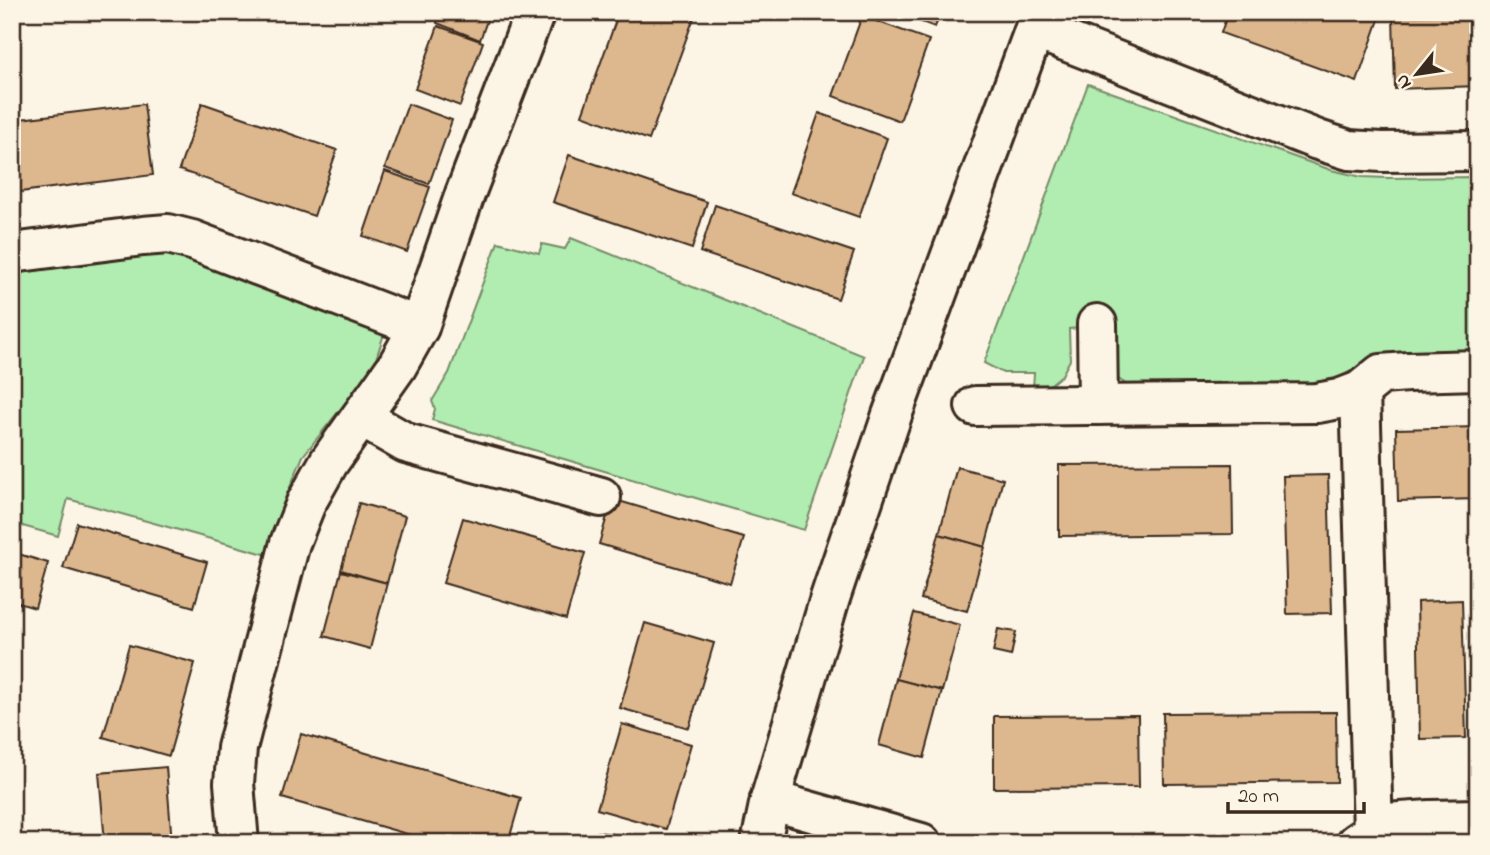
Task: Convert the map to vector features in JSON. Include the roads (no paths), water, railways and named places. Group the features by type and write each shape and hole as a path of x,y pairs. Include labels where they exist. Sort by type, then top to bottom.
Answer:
{"street":[{"path":"239,843 234,783 237,748 290,543 306,503 329,463 397,366 419,327 465,194 535,12"},
{"path":"761,843 770,800 830,598 892,415 1038,20 1318,140 1349,150 1478,151"},
{"path":"12,253 168,234 192,240 419,327"},
{"path":"1097,324 1098,405"},
{"path":"975,406 1317,403 1360,391 1381,374 1478,370"},
{"path":"1360,391 1364,837"},
{"path":"361,417 406,443 601,497"},
{"path":"770,800 921,843"},
{"path":"1364,837 1386,823 1430,831 1478,819"}]}
